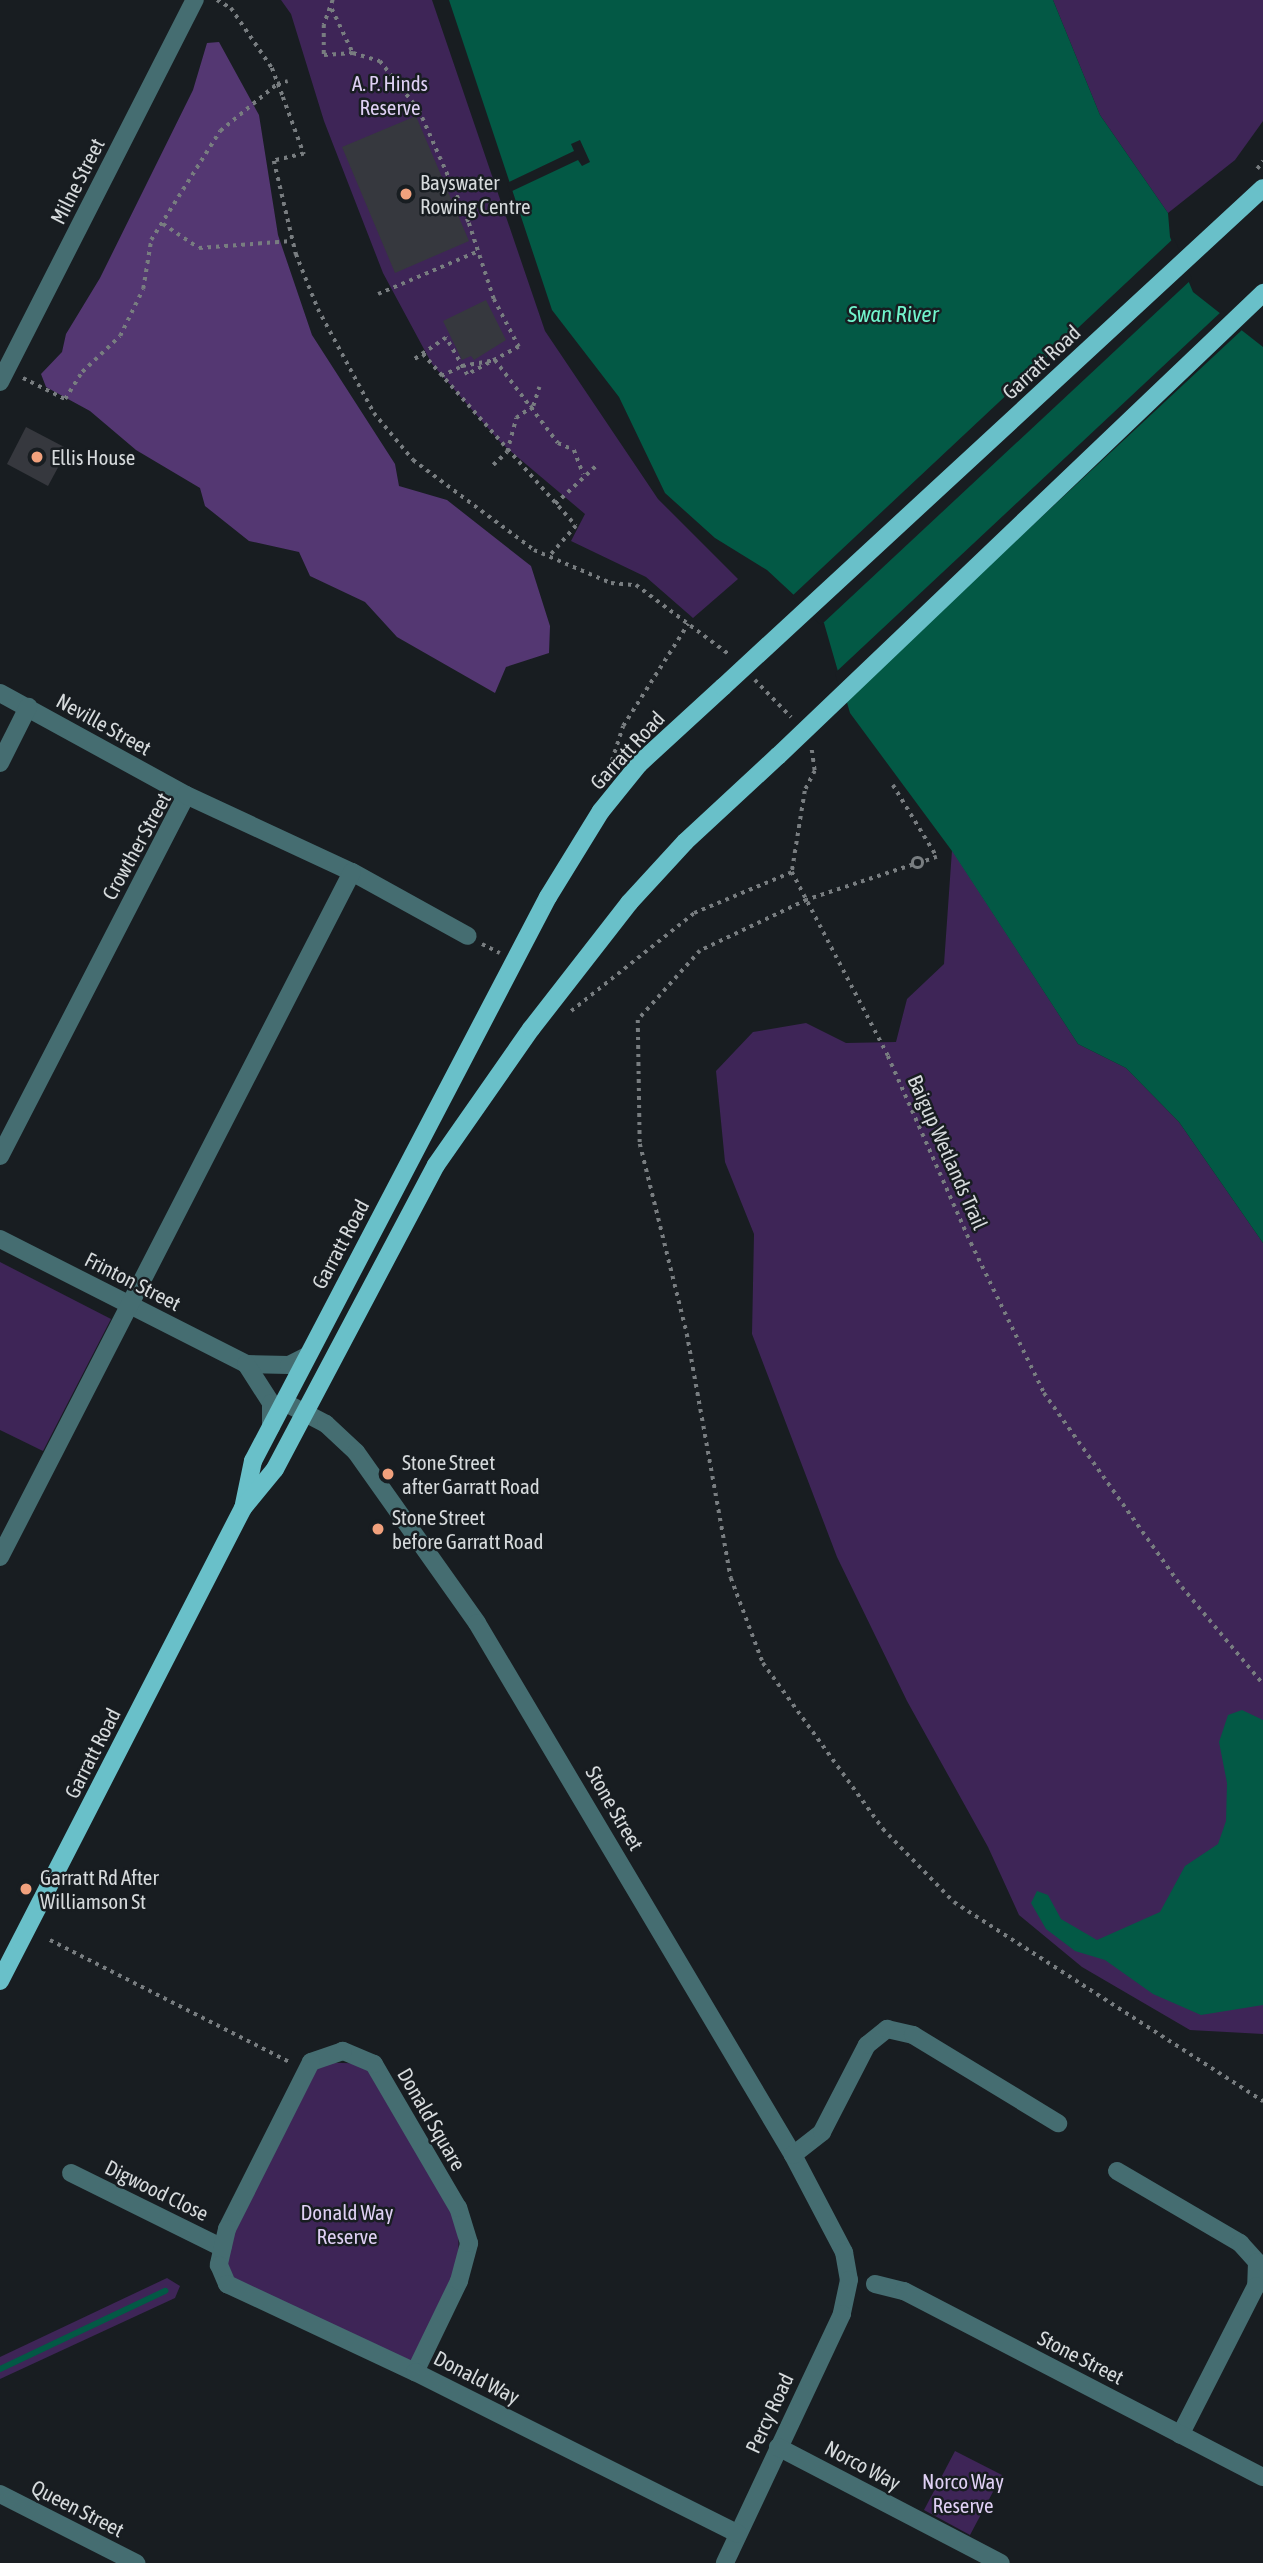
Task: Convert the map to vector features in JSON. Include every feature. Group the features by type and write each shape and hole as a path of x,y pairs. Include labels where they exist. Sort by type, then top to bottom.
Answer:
{"main road":[{"name":"Garratt Road","path":"243,1508 253,1461 514,960 601,811 639,764 1263,188"},
{"name":"Garratt Road","path":"0,1981 243,1508 275,1469 436,1165 531,1029 638,893 685,842 1263,293"}],"street":[{"name":"Milne Street","path":"0,382 195,0"},
{"name":"Neville Street","path":"0,693 186,795"},
{"path":"0,763 28,708"},
{"name":"Crowther Street","path":"0,1156 186,795 352,872 468,936"},
{"path":"0,1557 352,872"},
{"name":"Frinton Street","path":"0,1239 246,1364 289,1366 307,1356"},
{"path":"246,1364 271,1403 271,1427"},
{"name":"Stone Street","path":"284,1402 326,1424 356,1452 477,1623 830,2220 844,2252 849,2280"},
{"path":"793,2155 822,2132 867,2045 887,2029 914,2035 1058,2123"},
{"name":"Donald Square","path":"306,2071 311,2062 343,2051 374,2064 458,2208 469,2242 460,2281 415,2372"},
{"path":"223,2248 227,2229 306,2071"},
{"path":"1117,2171 1240,2243 1257,2262 1256,2286 1180,2435"},
{"name":"Digwood Close","path":"71,2173 223,2248"},
{"name":"Donald Way","path":"223,2248 219,2265 227,2284 415,2372 738,2534"},
{"name":"Percy Road","path":"725,2563 842,2314 849,2280"},
{"name":"Stone Street","path":"875,2284 904,2291 1263,2477"},
{"name":"Norco Way","path":"778,2446 1001,2563"},
{"name":"Queen Street","path":"0,2494 136,2563"}],"path":[{"path":"216,0 231,8 272,68 304,154 274,161 292,241 318,309 374,413 413,460 550,557 611,583 636,585 734,658"},
{"path":"333,0 332,9 324,25 324,55 353,53 380,61 419,110 479,251 494,299 519,347 467,374 446,338 411,362"},
{"path":"332,9 353,53"},
{"path":"21,377 65,399 82,372 120,336 143,289 151,240 220,131 277,84 288,81"},
{"path":"163,224 199,248 292,241"},
{"path":"378,294 479,251"},
{"path":"423,354 507,452 576,526 550,557"},
{"path":"441,376 462,366 495,359"},
{"path":"495,359 533,406 558,443 574,450 583,474"},
{"path":"493,465 507,452 516,418 533,406 539,387"},
{"path":"555,503 583,474 597,464"},
{"path":"611,765 624,726 688,624"},
{"path":"753,678 801,727"},
{"path":"563,1017 694,913 792,873 805,791 815,771 807,739"},
{"path":"893,785 937,857 923,862 920,868 914,865 807,900 700,951 638,1020 640,1144 687,1334 732,1578 763,1663 883,1829 954,1902 1263,2102"},
{"name":"Baigup Wetlands Trail","path":"792,873 888,1056 1044,1393 1182,1587 1263,1684"},
{"path":"468,936 514,960"},
{"path":"50,1940 306,2071"}],"green space":[{"name":"A. P. Hinds Reserve","path":"281,0 432,0 545,331 658,499 738,579 693,618 646,577 571,541 585,514 501,443 432,364 383,273 324,121 291,14"},
{"path":"1053,0 1263,0 1263,121 1235,160 1168,213 1100,115"},
{"path":"952,850 1078,1044 1126,1068 1179,1122 1263,1243 1263,2034 1190,2030 1082,1967 1019,1915 988,1847 907,1701 837,1557 752,1334 754,1234 725,1162 716,1071 753,1032 806,1023 846,1043 896,1042 907,999 944,964"},
{"path":"0,1262 111,1319 43,1451 0,1430"},
{"name":"Donald Way Reserve","path":"311,2062 374,2064 458,2208 459,2281 424,2371 227,2284 227,2229"},
{"path":"167,2278 180,2286 175,2298 0,2379 0,2357"},
{"name":"Norco Way Reserve","path":"955,2451 1002,2475 970,2535 924,2510"}],"shaded area":[{"path":"219,42 259,115 278,235 312,335 395,464 399,486 447,500 531,566 550,626 549,653 506,667 495,693 397,637 365,602 310,576 299,552 249,541 205,506 200,488 136,450 90,411 46,387 41,374 62,352 66,334 100,278 193,90 207,43"}],"water":[{"name":"Swan River","path":"449,0 1053,0 1100,115 1168,213 1170,237 1193,292 1263,347 1263,1243 1179,1122 1126,1068 1078,1044 952,851 850,713 824,623 767,570 715,538 665,493 619,397 552,310"},
{"path":"1242,1710 1263,1720 1263,2005 1201,2015 1153,1994 1105,1960 1075,1951 1046,1929 1031,1903 1037,1891 1048,1895 1061,1919 1097,1940 1160,1912 1185,1866 1218,1844 1226,1821 1227,1783 1219,1742 1228,1715"}],"pier":[{"path":"580,140 590,162 582,166 578,160 510,192 507,183 574,151 571,144"},
{"path":"1174,238 1192,279 821,625 791,597"},
{"path":"1222,311 1243,329 843,702 835,673"}],"building":[{"name":"Bayswater Rowing Centre","path":"416,116 469,241 395,273 342,147"},
{"path":"486,300 506,340 474,360 471,356 462,360 443,321"},
{"name":"Ellis House","path":"26,427 68,449 48,486 7,464"}],"waterway":[{"path":"0,2369 165,2291"}],"place":[{"name":"Bayswater Rowing Centre","path":"406,194"},
{"name":"Ellis House","path":"37,457"},
{"name":"Stone Street after Garratt Road","path":"388,1474"},
{"name":"Stone Street before Garratt Road","path":"378,1529"},
{"name":"Garratt Rd After Williamson St","path":"26,1889"}]}
